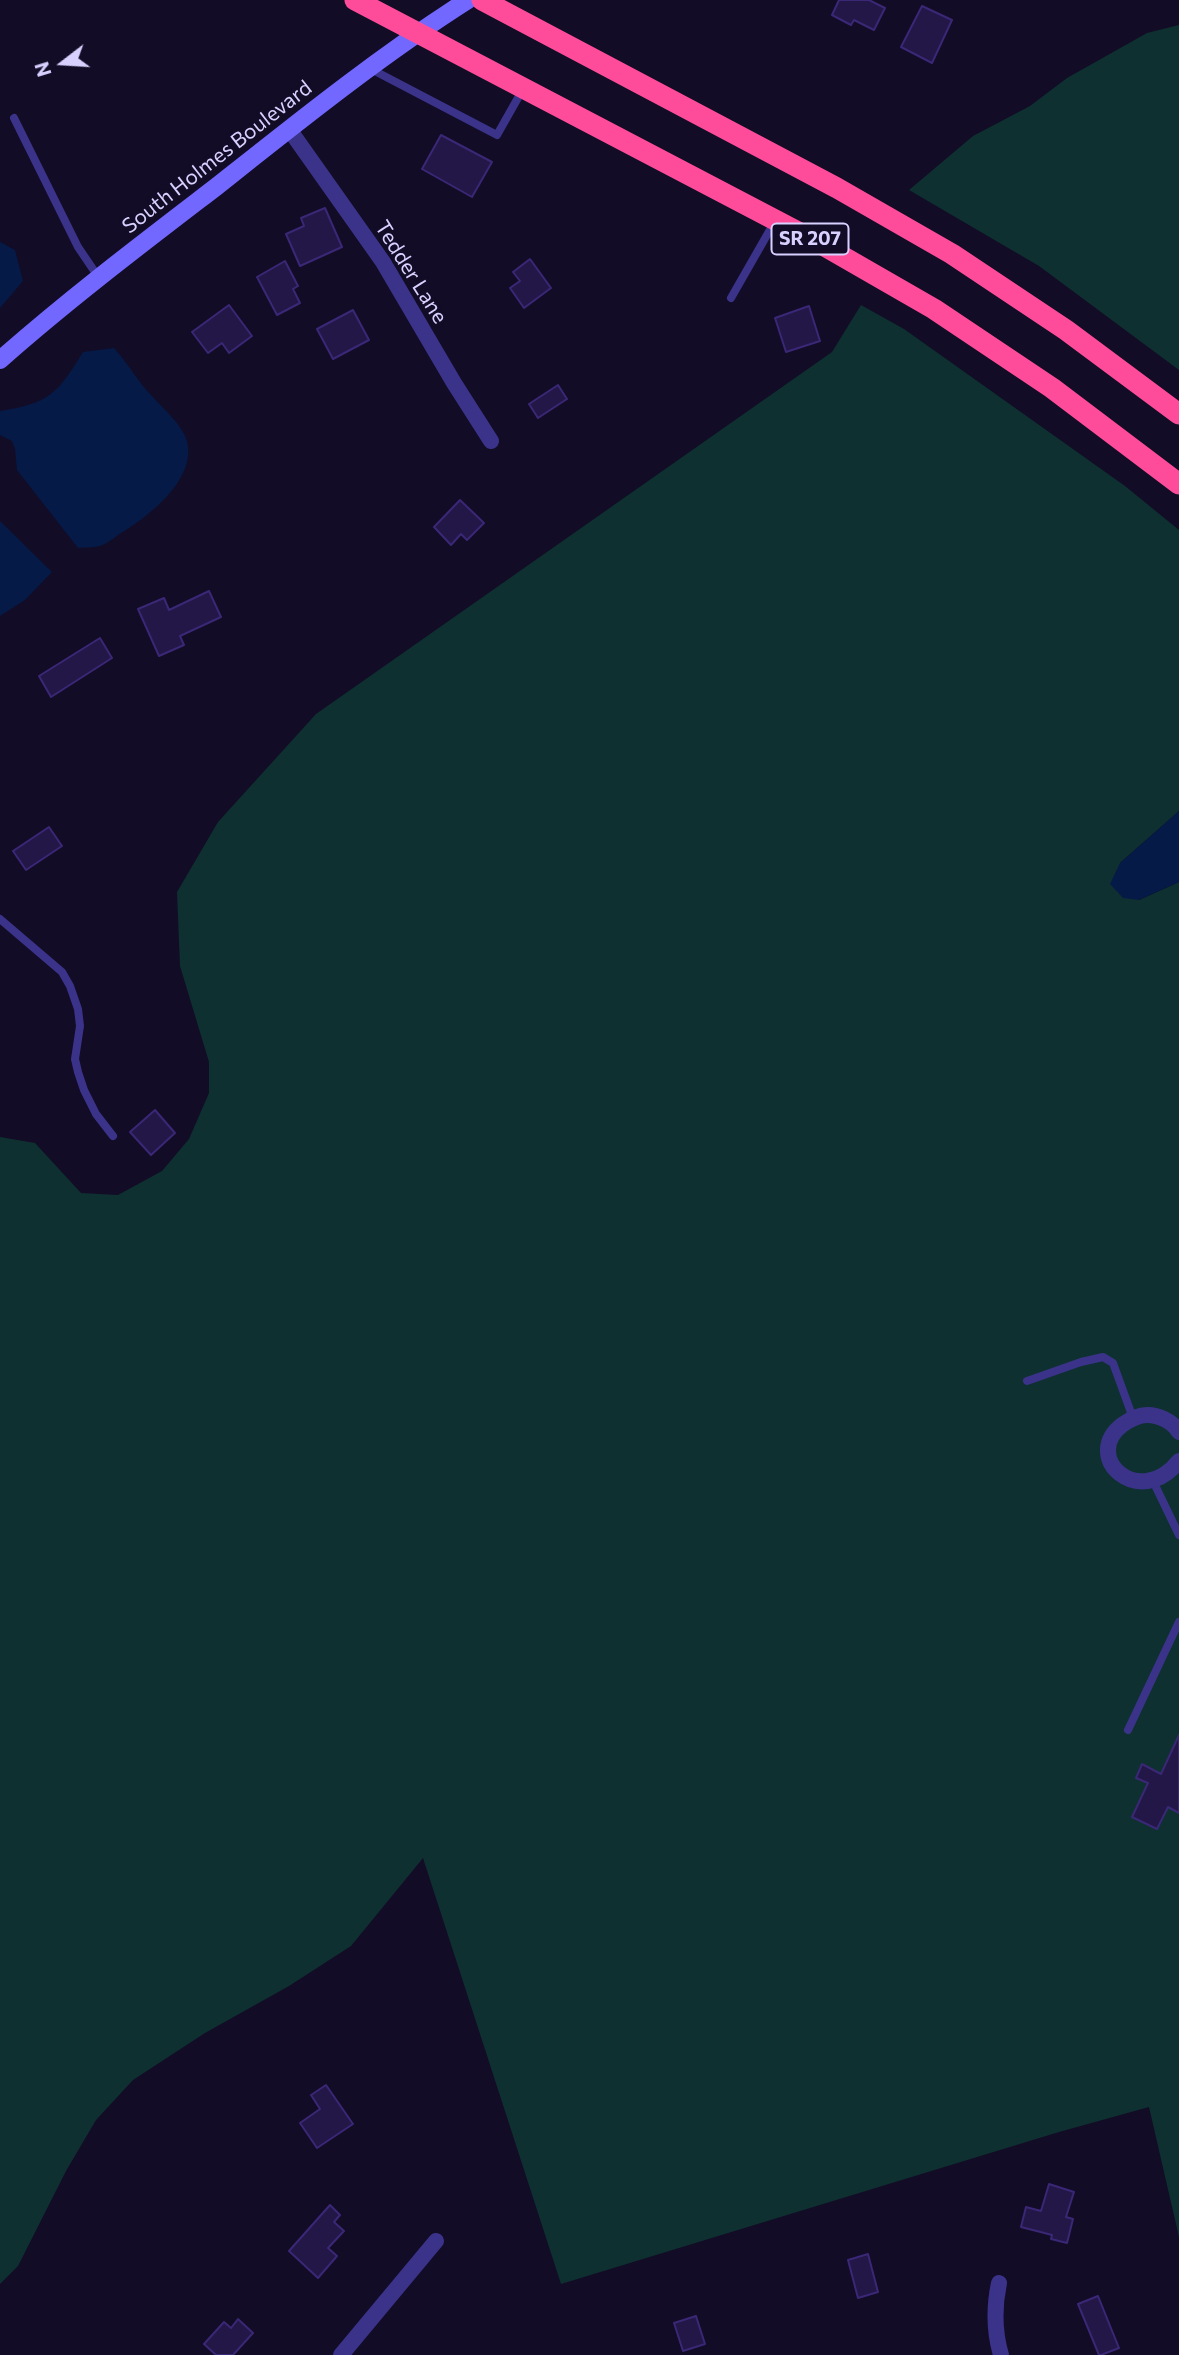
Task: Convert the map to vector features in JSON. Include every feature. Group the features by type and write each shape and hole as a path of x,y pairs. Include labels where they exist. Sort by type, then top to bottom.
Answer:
{"highway":[{"name":"SR 207","path":"355,0 775,220 934,309 1052,388 1179,484"},
{"name":"SR 207","path":"482,0 836,188 952,254 1066,330 1179,414"}],"main road":[{"name":"South Holmes Boulevard","path":"0,360 99,278 289,129 418,32 468,0"}],"street":[{"name":"Tedder Lane","path":"289,129 383,262 491,441"},
{"path":"1179,1433 1165,1418 1147,1415 1133,1418 1115,1430 1108,1446 1110,1461 1119,1475 1135,1482 1153,1481 1169,1473 1179,1461"},
{"path":"341,2355 436,2241"},
{"path":"999,2283 995,2324 1001,2355"}],"lane":[{"path":"369,68 497,135 523,88"},
{"path":"15,118 78,247 99,278"},
{"path":"731,298 775,220"},
{"path":"0,919 62,971 70,986 78,1009 80,1026 75,1059 78,1072 96,1114 113,1136"},
{"path":"1027,1381 1103,1357 1113,1363 1133,1418"},
{"path":"1153,1481 1179,1535"},
{"path":"1128,1730 1179,1622"}],"green space":[{"path":"1179,25 1179,370 1039,266 909,190 973,136 1030,106 1067,78 1147,33"},
{"path":"861,305 904,329 1125,486 1179,530 1179,811 1120,863 1139,900 1179,882 1179,2237 1149,2107 561,2284 423,1858 351,1946 289,1986 205,2033 133,2080 96,2120 66,2171 18,2266 0,2284 0,1137 35,1143 81,1193 118,1195 162,1171 189,1139 209,1093 209,1062 180,966 177,892 218,822 316,714 832,352"}],"water":[{"path":"0,242 15,250 23,281 0,308"},
{"path":"114,348 179,426 187,441 188,456 185,470 177,483 142,519 105,544 78,548 17,470 12,441 0,435 0,411 30,404 51,394 66,378 83,352"},
{"path":"0,521 52,572 25,600 0,616"},
{"path":"1179,811 1179,882 1139,900 1123,898 1110,884 1120,863"}],"building":[{"path":"839,0 869,0 885,8 874,30 854,20 851,25 832,15"},
{"path":"922,6 952,20 932,63 901,47"},
{"path":"441,135 492,162 472,197 422,169"},
{"path":"325,208 342,247 300,266 286,234 304,226 301,218"},
{"path":"530,259 551,288 524,308 510,288 520,281 513,272"},
{"path":"285,261 298,286 293,289 300,303 277,315 257,277"},
{"path":"229,305 252,336 229,353 222,343 208,353 192,332"},
{"path":"809,306 820,341 786,352 775,318"},
{"path":"353,310 369,340 333,359 317,329"},
{"path":"558,385 567,399 538,418 529,404"},
{"path":"460,500 484,523 467,540 461,534 451,545 434,527"},
{"path":"209,591 221,617 180,636 184,645 159,656 138,609 164,598 169,610"},
{"path":"100,638 112,658 51,697 39,676"},
{"path":"49,827 62,846 26,870 13,851"},
{"path":"155,1110 175,1133 151,1155 130,1132"},
{"path":"1179,1735 1179,1813 1168,1807 1157,1829 1132,1817 1148,1783 1136,1778 1142,1764 1161,1774"},
{"path":"326,2085 353,2124 317,2148 300,2123 320,2109 311,2095"},
{"path":"1049,2184 1074,2192 1066,2217 1073,2219 1067,2243 1051,2239 1052,2235 1021,2227 1026,2207 1041,2211"},
{"path":"330,2205 340,2215 334,2222 344,2231 328,2248 337,2256 318,2278 289,2251"},
{"path":"868,2254 878,2292 858,2298 848,2260"},
{"path":"1098,2296 1119,2348 1101,2355 1078,2304"},
{"path":"696,2316 705,2344 683,2351 674,2323"},
{"path":"238,2319 253,2333 233,2355 216,2355 204,2344 224,2322 231,2328"}]}
